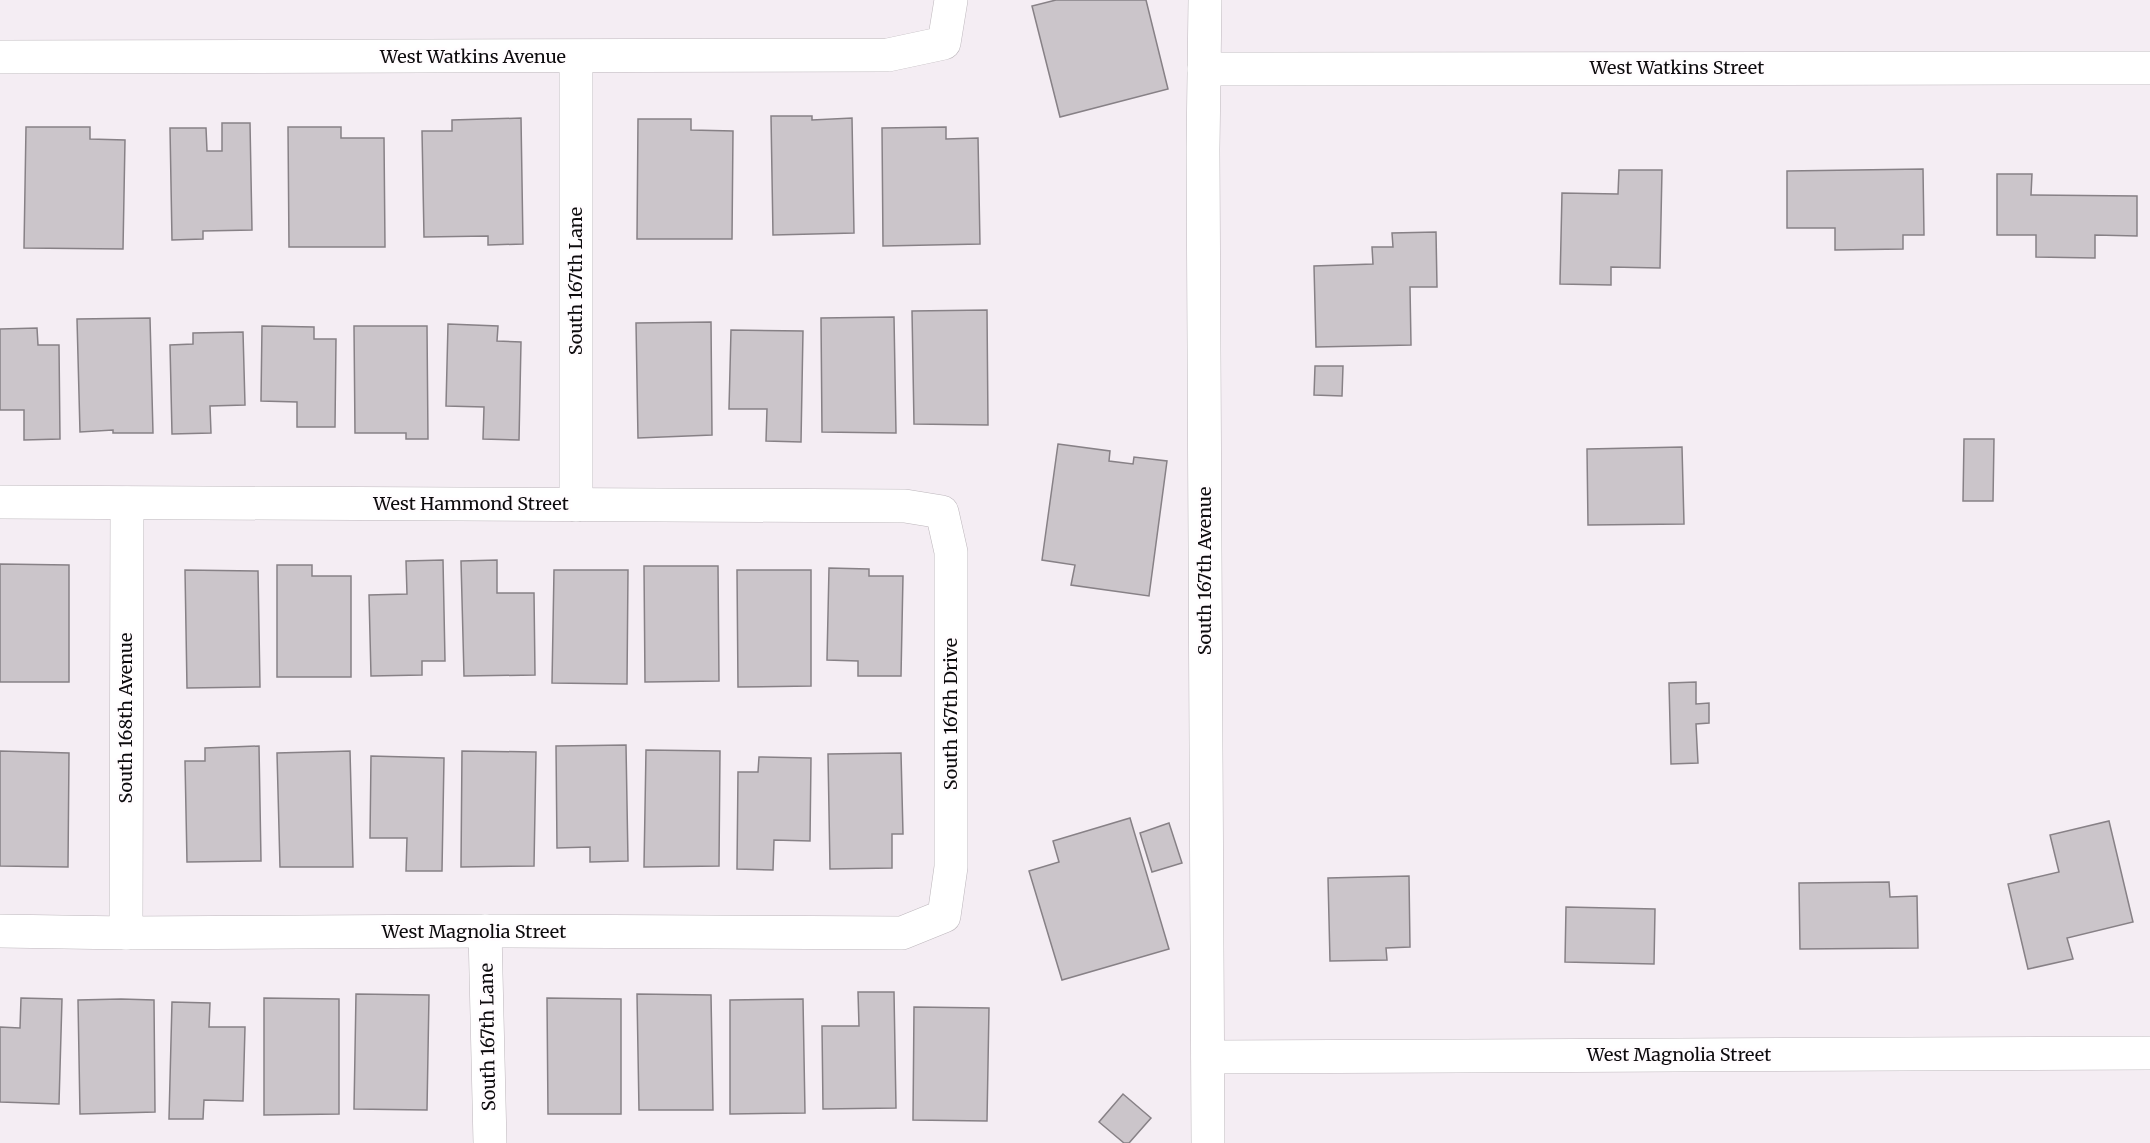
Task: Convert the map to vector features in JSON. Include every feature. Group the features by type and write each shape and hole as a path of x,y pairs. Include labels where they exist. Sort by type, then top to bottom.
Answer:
{"street":[{"name":"West Watkins Avenue","path":"0,57 888,56 944,43 951,0"},
{"name":"South 167th Avenue","path":"1205,0 1208,1143"},
{"name":"South 167th Lane","path":"576,57 576,505"},
{"name":"West Watkins Street","path":"1204,69 2150,68"},
{"name":"West Hammond Street","path":"0,502 905,506 942,512"},
{"name":"South 168th Avenue","path":"126,933 127,503"},
{"name":"South 167th Drive","path":"942,512 951,552 951,867 944,916"},
{"name":"West Magnolia Street","path":"0,931 902,933 944,916"},
{"name":"South 167th Lane","path":"485,931 490,1143"},
{"name":"West Magnolia Street","path":"1208,1057 2150,1053"}],"building":[{"path":"1056,0 1146,0 1168,89 1060,117 1032,6"},
{"path":"771,116 812,116 812,120 852,118 854,233 773,235"},
{"path":"521,118 523,244 488,245 488,236 424,237 422,131 452,131 452,120"},
{"path":"638,119 691,119 691,130 733,131 732,239 637,239"},
{"path":"222,123 250,123 252,230 203,231 203,239 172,240 170,128 206,128 207,151 222,151"},
{"path":"26,127 90,127 90,139 125,140 123,249 24,248"},
{"path":"288,127 341,127 341,138 384,138 385,247 289,247"},
{"path":"946,127 946,139 978,138 980,244 883,246 882,128"},
{"path":"1923,169 1924,235 1903,235 1903,249 1835,250 1835,228 1787,228 1787,171"},
{"path":"1619,170 1662,170 1660,268 1611,267 1611,285 1560,284 1562,193 1618,194"},
{"path":"1997,174 2032,174 2031,195 2137,196 2137,236 2095,235 2095,258 2036,257 2036,235 1997,235"},
{"path":"1436,232 1437,287 1410,287 1411,345 1316,347 1314,266 1373,264 1372,247 1393,247 1392,233"},
{"path":"987,310 988,425 914,424 912,311"},
{"path":"894,317 896,433 822,432 821,318"},
{"path":"150,318 153,433 113,433 113,430 80,432 77,319"},
{"path":"711,322 712,435 638,438 636,323"},
{"path":"448,324 498,326 497,341 521,342 519,440 483,439 484,407 446,406"},
{"path":"262,326 314,327 314,339 336,339 335,427 297,427 297,402 261,401"},
{"path":"354,326 427,326 428,439 406,439 406,433 355,433"},
{"path":"37,328 38,345 59,345 60,439 24,440 24,410 0,410 0,329"},
{"path":"731,330 803,331 801,442 766,441 767,409 729,409"},
{"path":"243,332 245,405 210,406 211,433 172,434 170,345 193,344 193,333"},
{"path":"1315,366 1343,366 1342,396 1314,395"},
{"path":"1964,439 1994,439 1993,501 1963,501"},
{"path":"1058,444 1110,451 1109,461 1133,464 1134,457 1167,461 1149,596 1071,585 1075,565 1042,560"},
{"path":"1682,447 1684,524 1588,525 1587,449"},
{"path":"443,560 445,661 422,661 422,675 371,676 369,595 407,594 406,561"},
{"path":"497,560 497,593 534,593 535,675 464,676 461,561"},
{"path":"0,564 69,565 69,682 0,682"},
{"path":"277,565 312,565 312,576 351,576 351,677 277,677"},
{"path":"644,566 718,566 719,681 645,682"},
{"path":"829,568 869,569 869,576 903,576 901,676 858,676 858,661 827,660"},
{"path":"185,570 258,571 260,687 187,688"},
{"path":"554,570 628,570 627,684 552,683"},
{"path":"737,570 811,570 811,686 738,687"},
{"path":"1696,682 1696,704 1709,703 1709,723 1696,724 1698,763 1671,764 1669,683"},
{"path":"626,745 628,861 590,862 590,847 557,848 556,746"},
{"path":"259,746 261,861 187,862 185,761 205,761 205,748"},
{"path":"646,750 720,751 719,866 644,867"},
{"path":"0,751 69,753 68,867 0,866"},
{"path":"350,751 353,867 280,867 277,753"},
{"path":"462,751 536,752 534,866 461,867"},
{"path":"901,753 903,834 892,834 892,868 830,869 828,754"},
{"path":"371,756 444,758 442,871 406,871 407,838 370,838"},
{"path":"759,757 811,758 810,841 774,840 773,870 737,869 738,772 758,772"},
{"path":"1130,818 1169,949 1062,980 1029,871 1059,862 1053,841"},
{"path":"2109,821 2133,922 2067,938 2073,959 2028,969 2008,884 2059,872 2050,835"},
{"path":"1169,823 1182,863 1152,872 1140,833"},
{"path":"1409,876 1410,947 1386,948 1387,960 1330,961 1328,878"},
{"path":"1889,882 1890,897 1917,896 1918,948 1800,949 1799,883"},
{"path":"1566,907 1655,909 1654,964 1565,962"},
{"path":"858,992 894,992 896,1108 823,1109 822,1026 859,1026"},
{"path":"356,994 429,995 427,1110 354,1109"},
{"path":"637,994 711,995 713,1110 639,1110"},
{"path":"21,998 62,999 59,1104 0,1102 0,1027 20,1028"},
{"path":"264,998 339,999 339,1114 264,1115"},
{"path":"547,998 621,999 621,1114 548,1114"},
{"path":"803,999 805,1113 730,1114 730,1000"},
{"path":"78,1000 154,1000 155,1112 80,1114"},
{"path":"172,1002 210,1003 209,1027 245,1027 243,1101 204,1100 203,1119 169,1119"},
{"path":"914,1007 989,1008 987,1121 913,1120"},
{"path":"1123,1094 1151,1118 1129,1143 1124,1143 1099,1122"}]}
